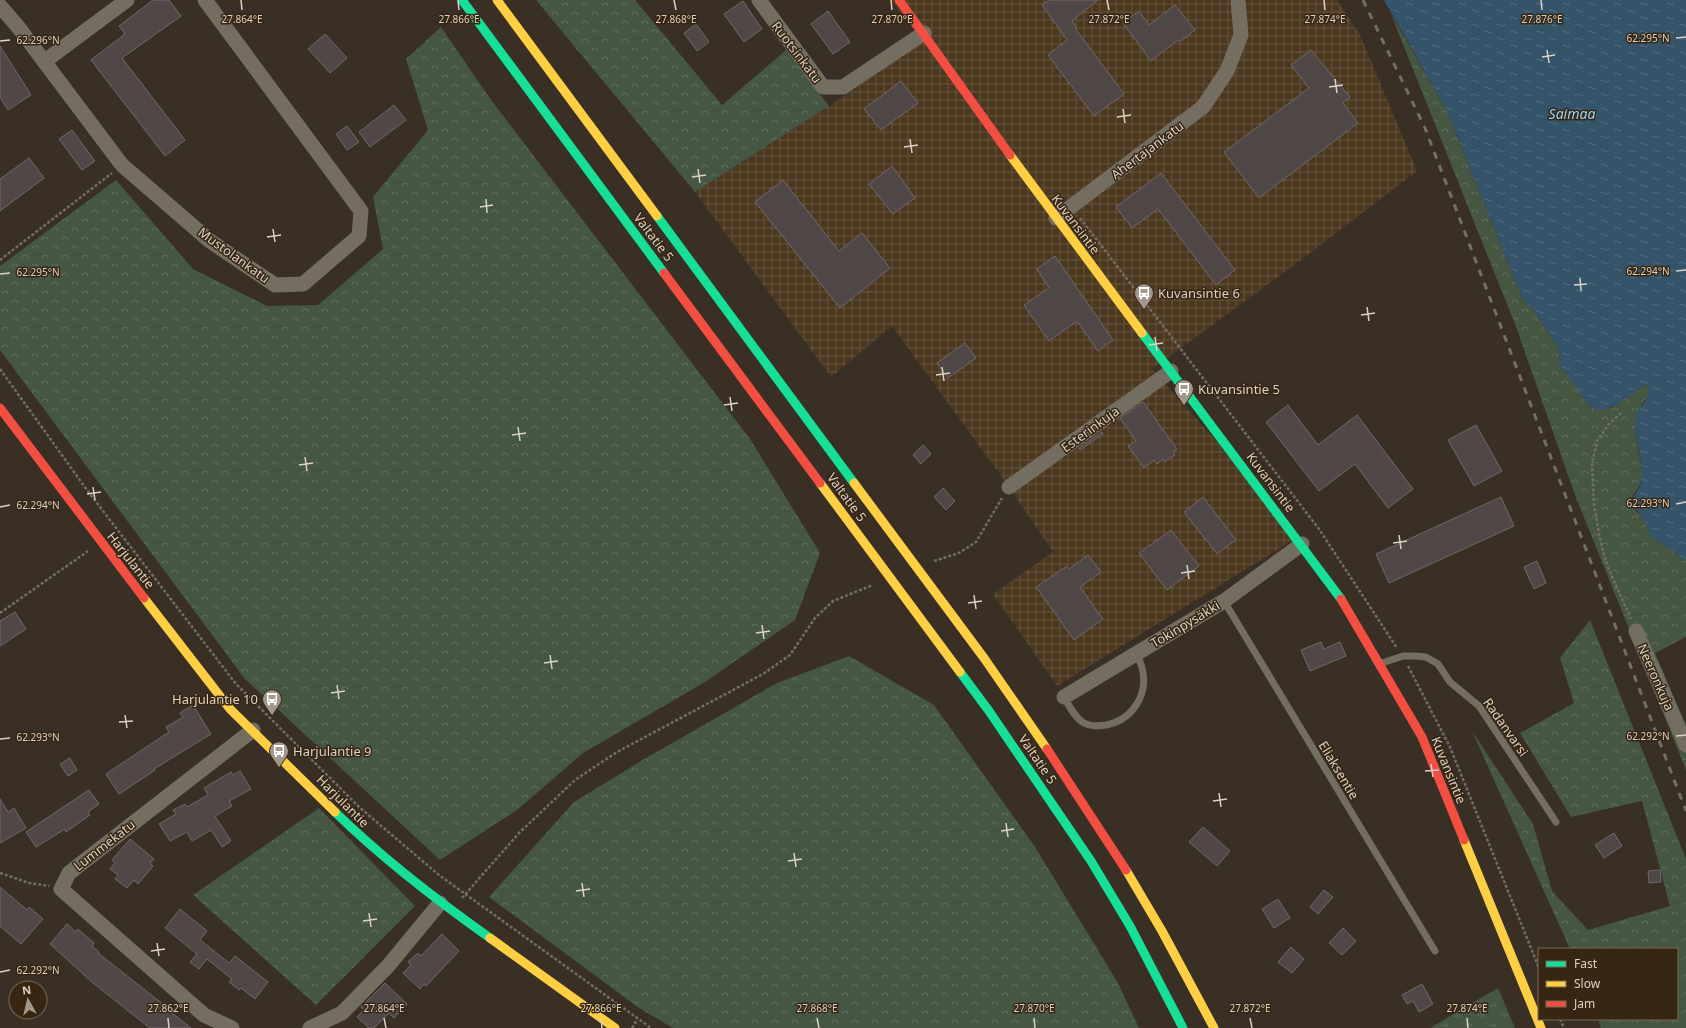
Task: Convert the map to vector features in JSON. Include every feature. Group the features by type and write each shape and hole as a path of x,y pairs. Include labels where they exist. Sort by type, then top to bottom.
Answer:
{"main road":[{"name":"Valtatie 5","path":"462,0 993,717 1095,868 1130,926 1183,1028"},
{"name":"Valtatie 5","path":"497,0 984,658 1043,742 1113,847 1150,908 1193,986 1214,1028"},
{"name":"Kuvansintie","path":"898,0 924,33 1056,218 1348,607 1422,737 1541,1028"},
{"name":"Harjulantie","path":"0,408 230,709 365,842 446,907 615,1028"}],"street":[{"path":"45,61 128,0"},
{"name":"Mustolankatu","path":"0,6 45,61 122,165 210,241 275,285 303,284 359,236 361,211 205,0"},
{"name":"Ruotsinkatu","path":"758,0 823,87 844,87 924,33"},
{"name":"Ahertajankatu","path":"1056,218 1203,107 1227,71 1241,34 1238,0"},
{"name":"Esterinkuja","path":"1009,487 1171,371"},
{"name":"Tokinpysäkki","path":"1064,697 1224,601 1302,544"},
{"name":"Neeronkuja","path":"1636,631 1686,745"},
{"name":"Lummekatu","path":"61,888 69,873 253,730"},
{"path":"61,888 204,1015 232,1028"},
{"path":"310,1028 342,1013 446,907"}],"lane":[{"name":"Eliaksentie","path":"1224,601 1435,951"},
{"path":"1064,697 1073,712 1085,724 1097,726 1114,723 1130,715 1138,704 1143,687 1142,668 1136,654"},
{"name":"Radanvarsi","path":"1380,664 1403,656 1426,657 1438,664 1450,682 1479,706 1556,822"}],"path":[{"path":"0,260 122,165"},
{"path":"0,369 117,529 236,684 359,807 439,875 637,1020 651,1028"},
{"path":"1621,413 1609,424 1597,441 1592,463 1600,539 1606,563 1636,631"},
{"path":"928,563 959,552 976,542 1009,487"},
{"path":"0,613 101,542 117,529"},
{"path":"446,907 466,894 519,833 575,780 617,752 763,674 790,654 815,618 833,601 880,582"},
{"path":"0,874 29,883 61,888"},
{"path":"632,1028 637,1020"}],"shaded area":[{"path":"891,0 1337,0 1360,35 1417,171 1301,260 1152,369 1219,444 1293,540 1057,686 993,594 1053,552 1009,487 892,326 831,377 695,192 829,106 923,42"}],"green space":[{"path":"536,0 635,0 722,105 786,50 829,106 695,192"},
{"path":"1391,14 1446,109 1522,298 1538,317 1558,347 1561,369 1572,377 1590,407 1611,408 1644,385 1649,387 1648,397 1641,406 1637,418 1636,440 1642,464 1642,472 1638,488 1632,496 1636,511 1642,515 1651,536 1686,561 1686,637 1655,653 1686,725 1686,770 1575,495 1515,324"},
{"path":"441,27 491,100 750,439 820,553 795,620 705,682 583,753 517,810 440,860 245,679 0,350 0,266 116,180 193,269 267,306 318,305 383,249 373,197 428,130 406,59"},
{"path":"1590,620 1686,859 1686,1028 1601,1028 1598,1020 1678,1020 1678,948 1570,948 1472,731 1533,824 1552,891 1588,930 1670,906 1642,801 1571,817 1520,733 1574,703 1560,658"},
{"path":"849,656 934,705 1035,847 1118,983 1139,1028 673,1028 639,1008 489,897 574,802 646,758 777,683"},
{"path":"319,808 415,906 316,1005 193,895"},
{"path":"1498,988 1515,1028 1430,1028"}],"water":[{"name":"Saimaa","path":"1384,0 1686,0 1686,561 1651,536 1642,515 1629,503 1638,490 1641,482 1642,466 1635,425 1637,413 1649,393 1649,387 1644,385 1626,399 1610,408 1602,410 1596,409 1590,406 1570,378 1561,369 1558,347 1538,317 1522,298 1446,109"}],"building":[{"path":"153,0 169,0 181,16 122,58 185,140 165,156 91,60 125,34 119,26"},
{"path":"1049,0 1098,0 1072,21 1076,27 1075,28 1124,94 1094,116 1048,55 1067,40 1042,5"},
{"path":"743,1 762,29 744,42 724,14"},
{"path":"1175,5 1195,30 1180,42 1178,40 1151,61 1123,23 1139,11 1149,25"},
{"path":"828,11 850,42 833,54 811,24"},
{"path":"696,24 709,42 697,51 684,33"},
{"path":"325,34 347,58 330,73 308,49"},
{"path":"0,46 31,95 8,110 0,97"},
{"path":"1311,50 1350,97 1343,103 1358,123 1259,198 1224,152 1309,88 1291,65"},
{"path":"901,81 918,103 881,130 864,109"},
{"path":"394,105 406,120 370,147 359,132"},
{"path":"347,126 359,142 347,150 336,134"},
{"path":"72,130 95,161 82,170 59,139"},
{"path":"29,158 44,178 0,211 0,179"},
{"path":"892,166 915,198 893,214 869,184"},
{"path":"1161,173 1235,270 1216,285 1158,209 1132,228 1116,207"},
{"path":"783,180 839,251 862,233 890,268 840,308 755,202"},
{"path":"1055,256 1113,340 1098,351 1077,321 1049,341 1024,305 1049,288 1037,269"},
{"path":"965,343 976,358 948,378 937,363"},
{"path":"1143,402 1177,449 1173,452 1175,455 1165,462 1163,459 1157,464 1154,460 1144,468 1128,446 1136,441 1120,418"},
{"path":"1288,405 1318,445 1357,415 1413,489 1388,508 1355,464 1319,491 1266,422"},
{"path":"1476,425 1502,471 1474,486 1448,440"},
{"path":"1102,432 1103,434 1080,450 1079,448"},
{"path":"923,445 931,454 921,464 913,455"},
{"path":"943,488 955,501 946,510 934,497"},
{"path":"1203,497 1236,540 1217,554 1184,512"},
{"path":"1501,497 1514,526 1389,583 1376,554"},
{"path":"1171,530 1199,566 1167,590 1139,553"},
{"path":"1088,555 1101,572 1080,587 1103,619 1074,640 1036,587 1067,566 1069,569"},
{"path":"1537,561 1546,583 1534,589 1524,567"},
{"path":"15,612 26,629 0,646 0,621"},
{"path":"1321,642 1324,649 1340,642 1346,656 1310,671 1301,650"},
{"path":"193,705 211,734 154,769 155,770 119,794 106,774 169,732 166,727 183,717 180,713"},
{"path":"70,758 77,770 68,776 60,764"},
{"path":"240,771 251,789 229,801 232,806 215,816 231,841 222,847 211,830 192,841 187,832 170,841 159,824 176,814 173,810 185,804 187,807 208,795 204,788 231,772 233,775"},
{"path":"89,790 99,804 88,812 90,815 66,832 65,829 36,847 26,832"},
{"path":"0,799 8,812 14,808 26,828 0,843"},
{"path":"1203,827 1230,851 1217,866 1189,842"},
{"path":"1614,833 1622,846 1604,858 1595,845"},
{"path":"130,839 154,859 150,863 153,866 138,884 134,880 127,888 115,879 118,875 110,869 115,863 112,860"},
{"path":"1660,870 1661,882 1649,883 1648,871"},
{"path":"0,887 27,910 29,907 43,919 21,944 0,926"},
{"path":"1324,890 1333,897 1318,914 1310,907"},
{"path":"1278,899 1290,918 1274,928 1262,909"},
{"path":"180,909 207,931 200,940 229,963 235,956 268,982 255,999 241,988 239,990 229,982 232,979 207,959 199,969 190,962 197,954 165,928"},
{"path":"67,924 76,932 78,929 94,943 92,946 99,952 98,953 164,1005 166,1004 174,1011 172,1013 191,1028 150,1028 93,983 50,944"},
{"path":"1343,928 1356,941 1342,955 1329,943"},
{"path":"442,934 459,951 426,986 424,984 420,989 403,973 411,965 408,962 418,953 421,956"},
{"path":"1291,947 1304,959 1292,973 1278,962"},
{"path":"385,983 407,1004 394,1018 389,1013 374,1028 369,1028 357,1017 364,1010 361,1007"},
{"path":"1422,984 1433,1004 1419,1012 1413,1001 1407,1004 1402,995"}],"railway":[{"path":"1363,0 1425,128 1686,811"}],"traffic: fast":[{"path":"462,0 664,273"},
{"path":"657,216 854,483"},
{"path":"1142,333 1341,599"},
{"path":"960,672 989,711 1091,861 1130,926 1183,1028"},
{"path":"335,812 410,878 490,938"}],"traffic: slow":[{"path":"497,0 657,216"},
{"path":"1010,155 1142,333"},
{"path":"820,483 960,672"},
{"path":"854,483 984,658 1047,749"},
{"path":"144,598 230,709 335,812"},
{"path":"1464,840 1541,1028"},
{"path":"1126,870 1162,931 1214,1028"},
{"path":"490,938 615,1028"}],"traffic: jam":[{"path":"899,0 1010,155"},
{"path":"664,273 820,483"},
{"path":"0,408 144,598"},
{"path":"1341,599 1422,737 1464,840"},
{"path":"1047,749 1126,870"}],"place":[{"name":"Kuvansintie 6","path":"1144,310"},
{"name":"Kuvansintie 5","path":"1184,406"},
{"name":"Harjulantie 10","path":"272,716"},
{"name":"Harjulantie 9","path":"279,768"}]}
